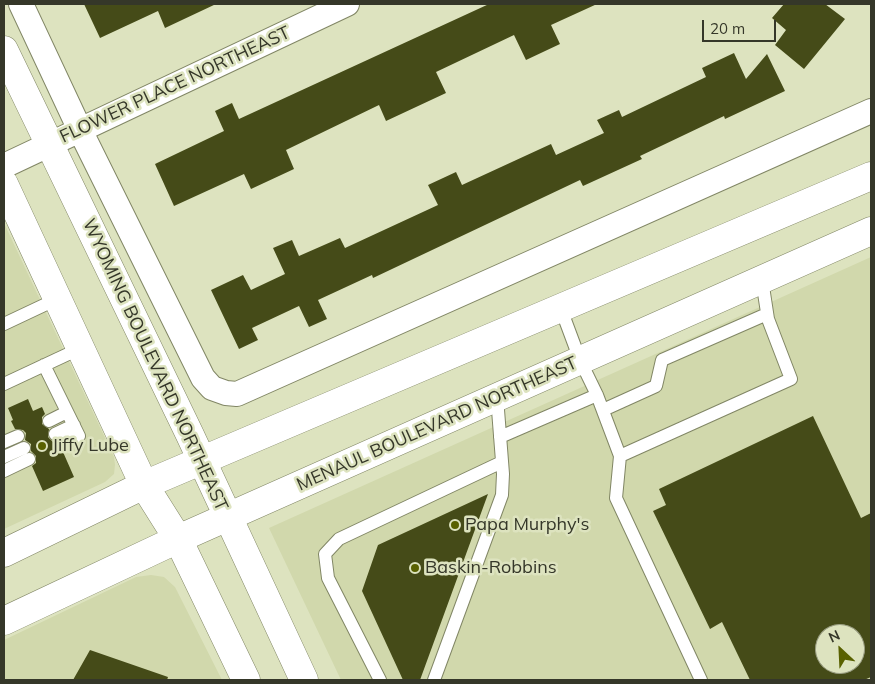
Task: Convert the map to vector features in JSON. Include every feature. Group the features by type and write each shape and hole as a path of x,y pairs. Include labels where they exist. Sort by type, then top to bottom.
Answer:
{"main road":[{"name":"WYOMING BOULEVARD NORTHEAST","path":"4,50 201,460 304,680"},
{"path":"4,553 144,485 201,460 871,176"},
{"path":"4,184 144,485 178,539 246,680"},
{"name":"MENAUL BOULEVARD NORTHEAST","path":"4,621 178,539 871,231"}],"street":[{"path":"21,4 80,130 203,378 212,388 226,393 237,394 871,112"},
{"name":"FLOWER PLACE NORTHEAST","path":"4,166 347,4"}],"lane":[{"path":"620,456 791,379 767,314 762,280"},
{"path":"4,324 57,299"},
{"path":"561,309 620,456 616,498 702,680"},
{"path":"603,410 656,386 662,360 767,314"},
{"path":"4,384 81,348"},
{"path":"44,366 79,436 57,439"},
{"path":"500,437 597,395"},
{"path":"434,680 498,511 502,495 502,462 497,397"},
{"path":"49,421 67,412"},
{"path":"4,442 18,436"},
{"path":"4,457 27,454 4,471"},
{"path":"380,680 328,578 324,554 338,539 502,462"}],"shaded area":[{"path":"4,223 114,457 115,465 114,474 105,482 4,529"},
{"path":"871,257 871,680 341,680 269,528"},
{"path":"151,575 164,577 175,587 222,680 4,680 4,640 136,577"}],"building":[{"path":"84,4 216,4 165,28 158,11 100,38"},
{"path":"489,4 597,4 551,25 560,44 526,60 514,35 436,72 446,93 386,121 379,105 286,150 294,169 251,189 244,174 174,206 155,164 224,131 215,111 232,103 239,119"},
{"path":"784,4 825,4 845,19 804,69 775,45 786,30 772,18"},
{"path":"734,53 746,79 767,54 785,91 725,119 724,116 640,156 642,159 583,186 580,180 373,278 372,275 318,300 327,319 309,327 299,306 252,328 258,340 239,349 211,290 243,275 251,290 285,274 273,248 292,240 299,256 340,238 345,248 438,205 428,185 456,172 462,185 551,144 556,155 604,133 597,120 619,110 622,117 706,77 702,68"},
{"name":"Jiffy Lube","path":"28,399 33,411 42,407 45,414 42,417 42,424 49,429 48,437 53,442 53,448 56,452 63,452 74,477 43,491 32,466 36,463 36,456 31,451 31,444 25,440 26,433 23,430 15,429 8,408"},
{"path":"813,416 861,518 871,513 871,677 864,680 750,680 722,622 710,629 653,511 666,505 659,489"},
{"name":"Baskin-Robbins","path":"488,494 420,680 403,680 362,591 378,545"},
{"path":"90,650 168,677 167,680 73,680"}],"place":[{"name":"Jiffy Lube","path":"42,446"},
{"name":"Papa Murphy's","path":"455,525"},
{"name":"Baskin-Robbins","path":"415,568"}]}
